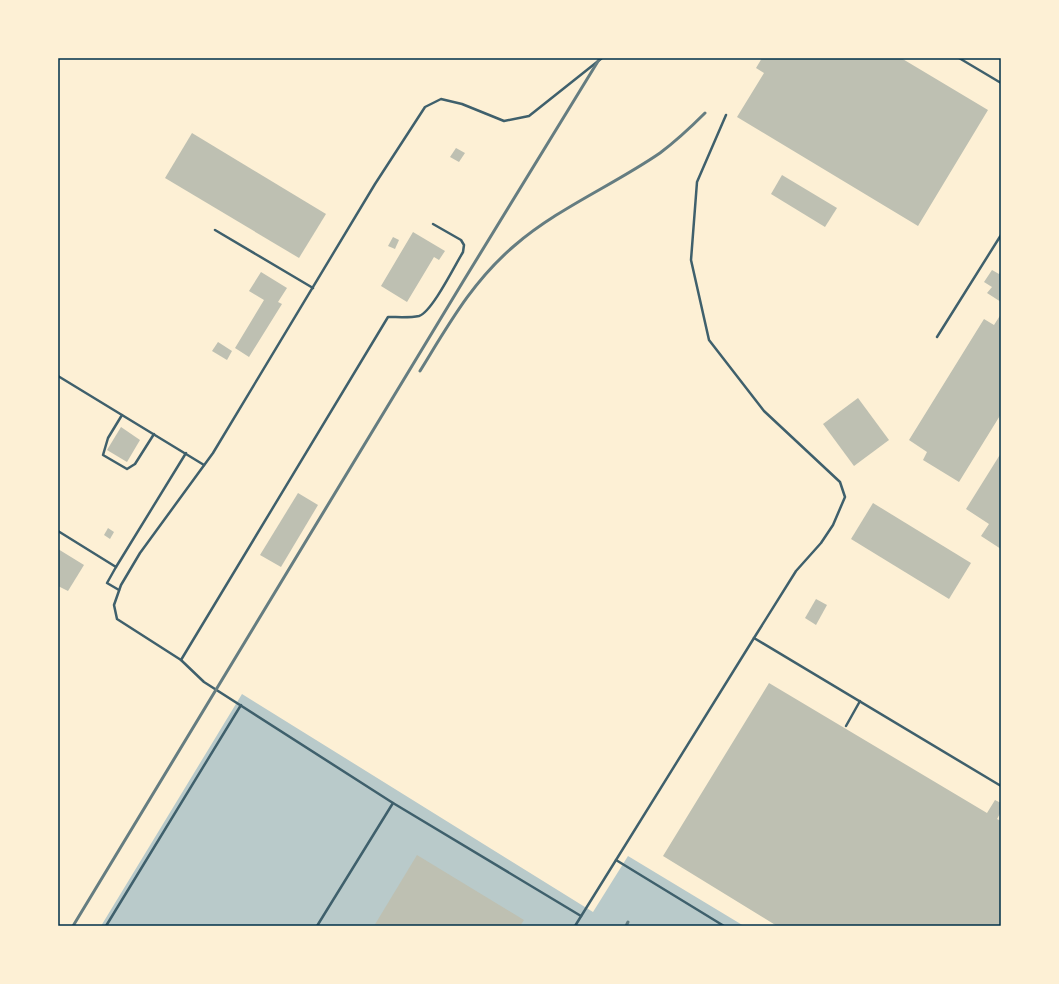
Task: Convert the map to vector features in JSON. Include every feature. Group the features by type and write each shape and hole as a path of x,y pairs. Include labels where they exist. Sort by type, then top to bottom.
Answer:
{"lane":[{"path":"581,916 393,803 204,682 181,660 117,619 114,605 119,590 140,553 213,453 375,184 424,107 441,99 462,104 504,121 529,116 602,58"},
{"path":"960,58 1001,83"},
{"path":"575,926 796,571 821,543 833,525 845,497 840,482 764,411 709,340 691,260 697,182 726,115"},
{"path":"181,660 388,317 419,316 425,312 432,304 463,252 464,245 461,240 433,224"},
{"path":"215,230 313,288"},
{"path":"936,337 1001,235"},
{"path":"58,376 204,465"},
{"path":"122,415 108,438 103,455 127,470 135,464 154,434"},
{"path":"119,590 107,583 186,453"},
{"path":"58,531 116,567"},
{"path":"754,638 1001,786"},
{"path":"846,726 860,701"},
{"path":"106,926 241,705"},
{"path":"317,926 393,803"},
{"path":"616,860 724,926"}],"shaded area":[{"path":"242,694 593,912 628,856 744,926 101,926"}],"building":[{"path":"762,58 901,58 988,110 918,226 737,117 764,73 756,68"},
{"path":"192,133 326,214 299,258 165,178"},
{"path":"456,148 465,153 459,162 450,157"},
{"path":"782,175 837,208 825,227 771,194"},
{"path":"413,232 445,251 439,260 434,257 407,302 381,286"},
{"path":"393,237 399,240 395,249 388,246"},
{"path":"992,270 999,274 1001,270 1001,302 987,293 992,287 984,282"},
{"path":"261,272 287,288 278,302 282,304 249,357 235,348 264,300 249,291"},
{"path":"1001,314 1001,414 959,482 923,460 927,452 909,440 984,319 994,325"},
{"path":"218,342 232,351 227,360 212,351"},
{"path":"858,398 889,440 854,466 823,424"},
{"path":"121,427 140,440 127,462 107,450"},
{"path":"1001,453 1001,549 981,536 989,524 966,509"},
{"path":"298,493 318,505 281,567 260,555"},
{"path":"873,503 971,563 949,599 851,539"},
{"path":"108,528 114,532 110,539 104,535"},
{"path":"58,549 84,565 68,591 58,586"},
{"path":"816,599 827,605 816,625 805,618"},
{"path":"769,683 987,813 995,800 1001,803 1001,812 997,819 1001,821 1001,926 777,926 663,856"},
{"path":"417,855 524,920 520,926 374,926"}],"railway":[{"path":"73,926 600,58"},
{"path":"420,371 451,320 473,289 514,246 549,220 660,153 672,144 705,113"},
{"path":"626,926 628,922"}]}
